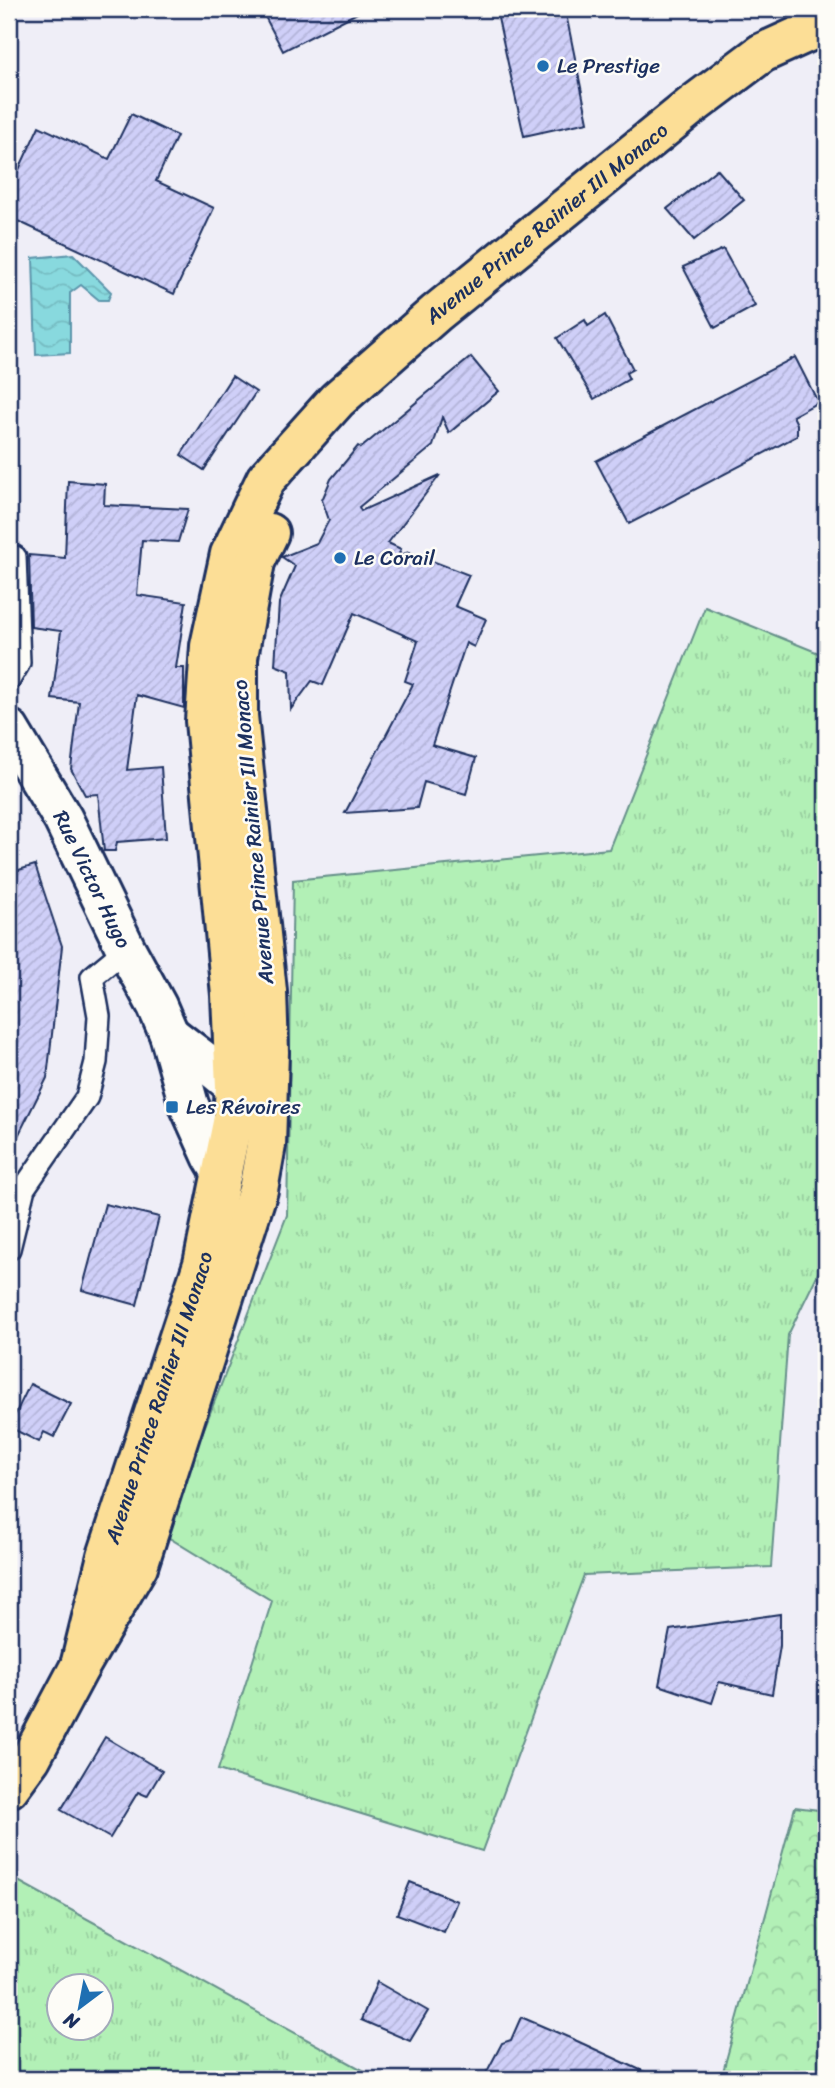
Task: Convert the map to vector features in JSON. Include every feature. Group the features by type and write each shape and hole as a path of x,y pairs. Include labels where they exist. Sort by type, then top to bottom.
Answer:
{"main road":[{"name":"Avenue Prince Rainier III Monaco","path":"9,1788 30,1758 138,1566 258,1190 266,1145 267,992 238,716 224,667 210,646 230,554 266,479 337,400 447,304 690,107 762,53 826,24"},
{"name":"Avenue Prince Rainier III Monaco","path":"80,1666 107,1556 203,1264 238,1101 231,995 205,721 224,667"},
{"path":"238,1101 268,1052"}],"street":[{"name":"Rue Victor Hugo","path":"9,729 63,819 157,1006 169,1034 189,1105 222,1172"},
{"name":"Rue Victor Hugo","path":"169,1034 238,1101"},
{"path":"189,1105 238,1101"},
{"name":"Avenue Prince Rainier III Monaco","path":"238,1101 252,1110 248,1150 242,1174 242,1240"}],"lane":[{"path":"9,680 19,663 15,556"},
{"path":"9,1249 24,1188 87,1097 96,1062 99,1016 92,977 126,949"}],"green space":[{"path":"705,607 826,656 826,1257 788,1335 771,1567 584,1575 482,1851 218,1770 272,1601 163,1534 287,1215 293,880 609,849"},
{"path":"795,1807 826,1811 826,2079 721,2079"},
{"path":"9,1876 379,2079 9,2079"}],"water":[{"path":"73,254 111,292 108,300 99,300 81,285 70,293 70,353 36,355 33,258"}],"building":[{"path":"261,9 365,9 283,51"},
{"name":"Le Prestige","path":"496,9 565,9 588,122 524,136"},
{"path":"131,114 177,136 156,181 214,208 174,294 9,217 9,191 39,126 109,159"},
{"path":"717,169 744,200 694,240 667,209"},
{"path":"723,249 755,306 715,328 683,267"},
{"path":"605,315 633,369 626,373 629,379 594,399 557,338 585,320 588,326"},
{"path":"471,357 499,391 449,433 442,417 433,446 359,507 361,511 440,475 388,543 401,549 398,556 409,552 469,575 455,606 486,619 474,647 466,643 432,745 476,758 466,794 424,782 417,808 345,813 413,684 405,681 418,641 354,613 323,685 312,681 291,709 290,671 275,665 279,603 295,566 282,557 317,543 329,520 322,500 331,479 358,446 361,448"},
{"path":"795,357 818,402 793,416 797,424 797,436 629,524 596,461"},
{"path":"232,376 256,392 204,470 181,455"},
{"path":"68,481 105,484 104,505 188,509 178,542 142,540 137,595 186,602 176,668 184,668 184,708 137,695 127,770 161,767 166,838 117,842 115,851 104,851 98,794 85,795 71,769 79,702 52,699 61,631 31,627 29,555 65,558"},
{"path":"35,865 62,946 47,1078 9,1154 9,986 13,946 9,932 9,873"},
{"path":"105,1204 159,1217 137,1305 82,1290"},
{"path":"30,1384 71,1404 54,1437 44,1432 39,1442 9,1427"},
{"path":"780,1614 780,1646 772,1694 719,1682 712,1703 659,1685 670,1630"},
{"path":"105,1737 162,1771 147,1796 138,1792 110,1838 61,1810"},
{"path":"410,1882 457,1901 444,1932 397,1914"},
{"path":"377,1982 428,2011 410,2041 361,2020"},
{"path":"521,2017 660,2079 483,2079 502,2043 511,2040"}],"place":[{"name":"Le Prestige","path":"543,66"},
{"name":"Le Corail","path":"340,558"},
{"name":"Les Révoires","path":"172,1107"}]}
